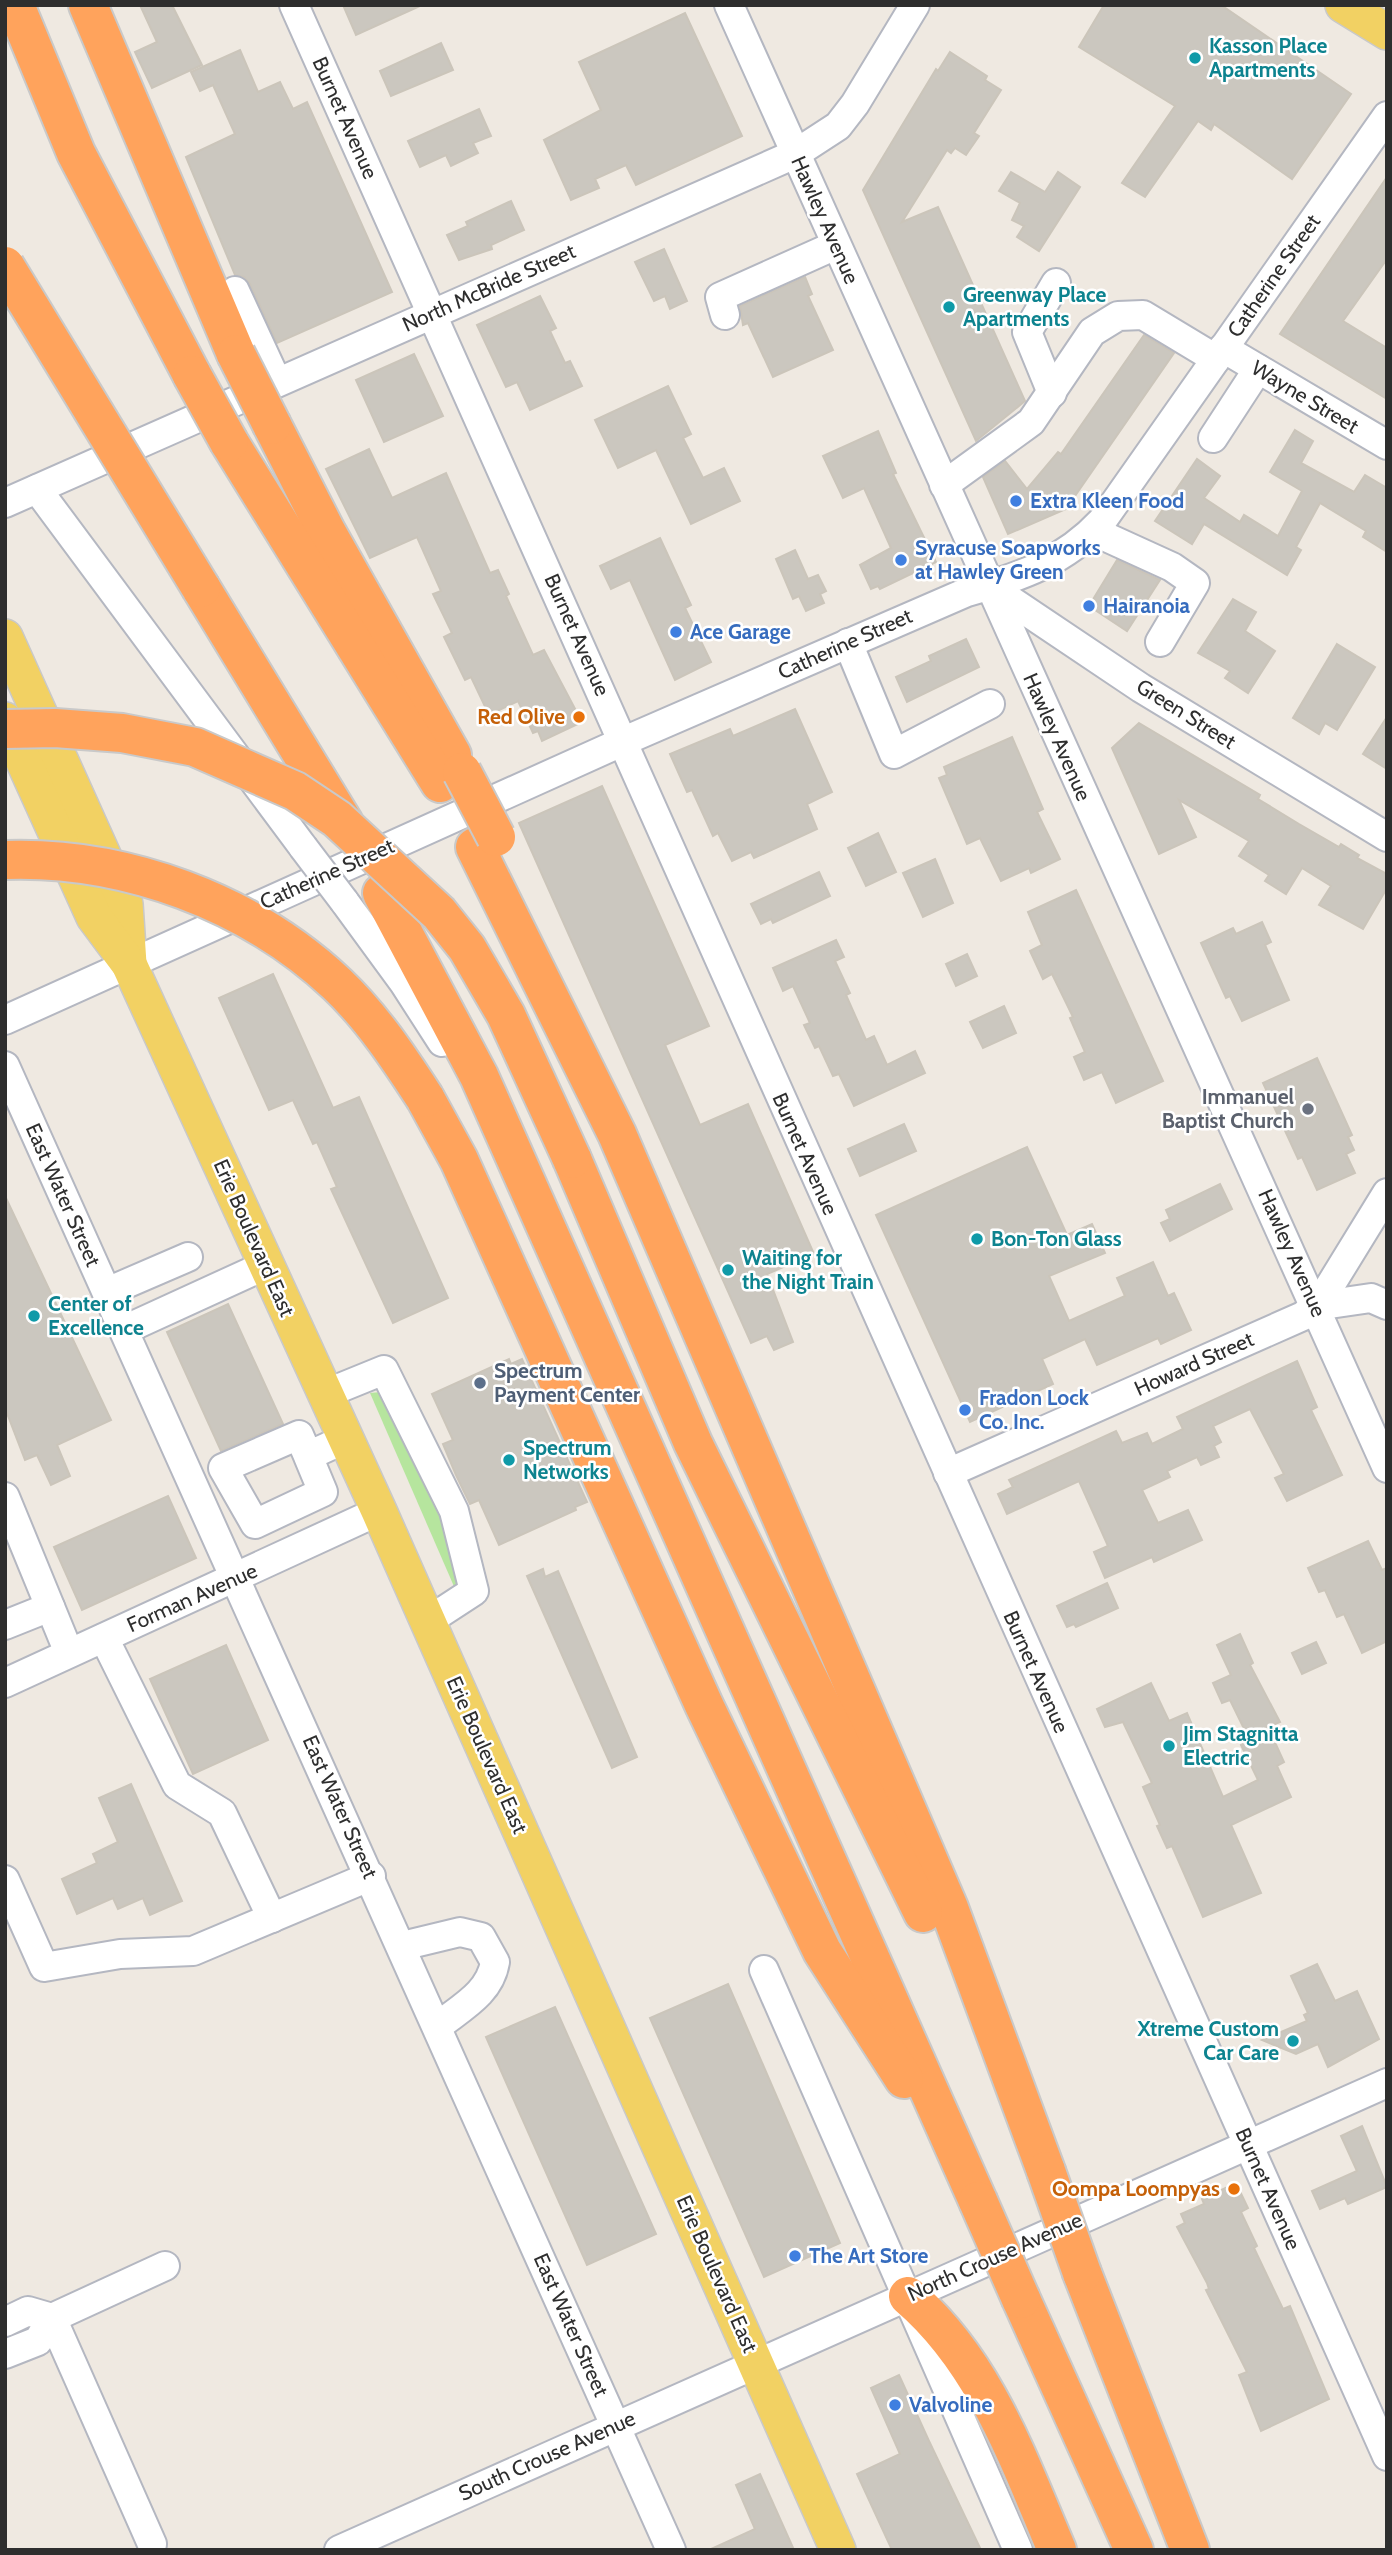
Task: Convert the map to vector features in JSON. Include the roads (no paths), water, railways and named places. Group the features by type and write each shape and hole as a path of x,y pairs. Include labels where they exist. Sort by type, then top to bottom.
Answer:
{"highway":[{"path":"88,5 236,354 485,842 617,1134 949,1908 1082,2273 1190,2550"},
{"path":"19,15 76,153 229,442 451,777"},
{"path":"5,266 344,823 479,1076 754,1689 1134,2550"},
{"path":"5,729 55,727 122,733 195,747 295,791 337,819 439,913 467,948 506,1015 572,1159 693,1443 910,1884 989,2056 1046,2171"},
{"path":"5,860 113,870 199,895 255,922 300,952 338,985 386,1040 425,1098 459,1160 704,1705 822,1951 978,2201"},
{"path":"908,2296 944,2331 978,2378 1005,2430 1057,2550"}],"main road":[{"path":"1343,5 1387,32"},
{"name":"Erie Boulevard East","path":"5,637 125,904 129,964"},
{"name":"Erie Boulevard East","path":"5,720 94,917 129,964 379,1511 838,2550"}],"street":[{"name":"Burnet Avenue","path":"294,5 1387,2456"},
{"name":"Hawley Avenue","path":"729,5 1387,1468"},
{"name":"North McBride Street","path":"5,503 795,154 838,126 855,104 915,5"},
{"name":"Catherine Street","path":"5,1020 624,741 960,594 1024,576 1061,558 1093,531 1387,116"},
{"path":"725,315 720,297 836,245"},
{"path":"1052,393 1027,332 1056,283"},
{"path":"235,291 277,382"},
{"name":"Wayne Street","path":"944,485 1031,422 1092,332 1118,316 1143,315 1219,354 1258,369 1387,446"},
{"path":"1213,439 1258,369"},
{"path":"37,489 344,901 434,1028 558,1257"},
{"path":"1093,531 1172,567 1195,583 1160,642"},
{"name":"Green Street","path":"989,586 1141,688 1387,837"},
{"path":"848,643 894,754 990,704"},
{"name":"East Water Street","path":"5,1066 237,1577 671,2550"},
{"name":"Howard Street","path":"948,1473 1303,1315 1315,1306 1387,1193"},
{"path":"107,1292 188,1257"},
{"path":"124,1330 266,1265"},
{"path":"1315,1306 1371,1298 1387,1305"},
{"path":"325,1395 384,1370 454,1511 474,1591 428,1621"},
{"path":"299,1435 308,1456 323,1492 255,1524 223,1468 299,1435"},
{"path":"308,1456 345,1438"},
{"path":"201,1497 230,1484"},
{"path":"5,1497 69,1653"},
{"name":"Forman Avenue","path":"5,1683 379,1511"},
{"path":"5,1625 50,1607"},
{"path":"104,1638 177,1786 222,1813 272,1918"},
{"path":"5,1880 44,1967 120,1954 193,1951 371,1876"},
{"path":"402,1946 460,1932 486,1941 495,1962 492,1978 484,1990 438,2026"},
{"path":"764,1970 1018,2550"},
{"name":"North Crouse Avenue","path":"756,2363 1387,2083"},
{"path":"5,2354 38,2341 52,2318 164,2266"},
{"path":"5,2322 28,2311 52,2318 152,2543"},
{"name":"South Crouse Avenue","path":"339,2550 756,2363"}],"place":[{"name":"Kasson Place Apartments","path":"1195,58"},
{"name":"Greenway Place Apartments","path":"949,307"},
{"name":"Extra Kleen Food","path":"1016,501"},
{"name":"Syracuse Soapworks at Hawley Green","path":"901,560"},
{"name":"Hairanoia","path":"1089,606"},
{"name":"Ace Garage","path":"676,632"},
{"name":"Red Olive","path":"579,717"},
{"name":"Immanuel Baptist Church","path":"1308,1109"},
{"name":"Bon-Ton Glass","path":"977,1239"},
{"name":"Waiting for the Night Train","path":"728,1270"},
{"name":"Center of Excellence","path":"34,1316"},
{"name":"Spectrum Payment Center","path":"480,1383"},
{"name":"Fradon Lock Co. Inc.","path":"965,1410"},
{"name":"Spectrum Networks","path":"509,1460"},
{"name":"Jim Stagnitta Electric","path":"1169,1746"},
{"name":"Xtreme Custom Car Care","path":"1293,2041"},
{"name":"Oompa Loompyas","path":"1234,2189"},
{"name":"The Art Store","path":"795,2256"},
{"name":"Valvoline","path":"895,2405"}]}
